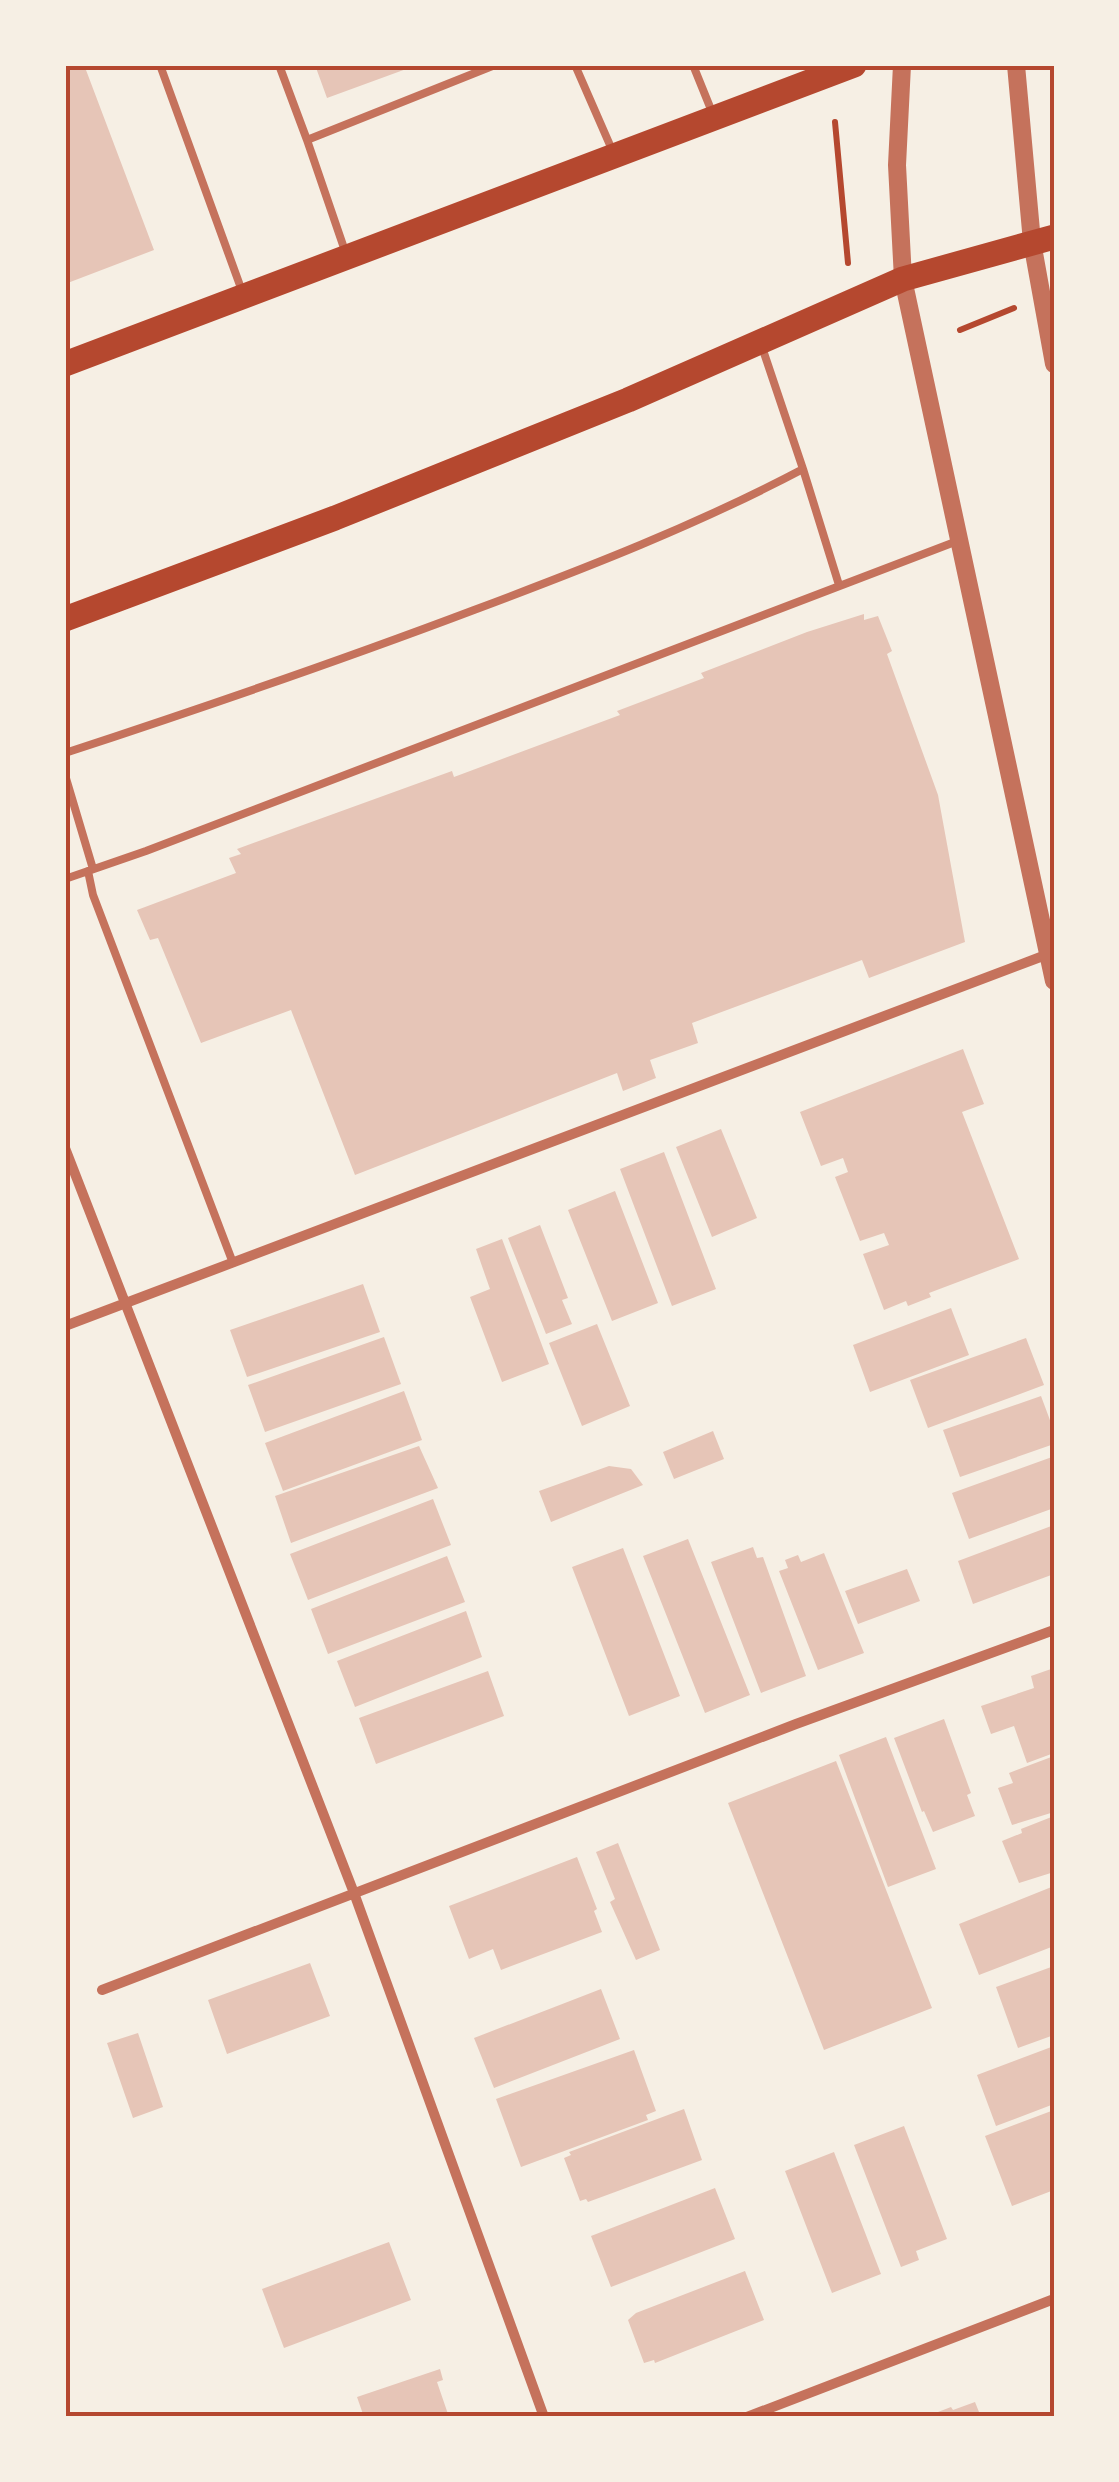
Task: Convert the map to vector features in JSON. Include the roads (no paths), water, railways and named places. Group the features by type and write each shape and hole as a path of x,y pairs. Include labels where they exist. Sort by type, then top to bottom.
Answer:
{"main road":[{"path":"65,364 854,65"},
{"path":"65,619 335,518 628,400 903,279 1043,239"}],"street":[{"path":"902,65 897,166 903,279 1054,981"},
{"path":"1016,65 1043,239 1054,364"},
{"path":"65,1326 1051,953"},
{"path":"65,1148 354,1892 544,2417"},
{"path":"102,1990 796,1724 1054,1630"},
{"path":"747,2417 1054,2299"}],"lane":[{"path":"160,65 243,296"},
{"path":"278,65 347,257"},
{"path":"307,140 495,65"},
{"path":"576,65 615,156"},
{"path":"692,65 714,118"},
{"path":"760,342 840,584"},
{"path":"65,754 303,674 541,585 720,512 803,469"},
{"path":"65,879 960,540"},
{"path":"65,775 91,870 93,895 233,1262"}]}
